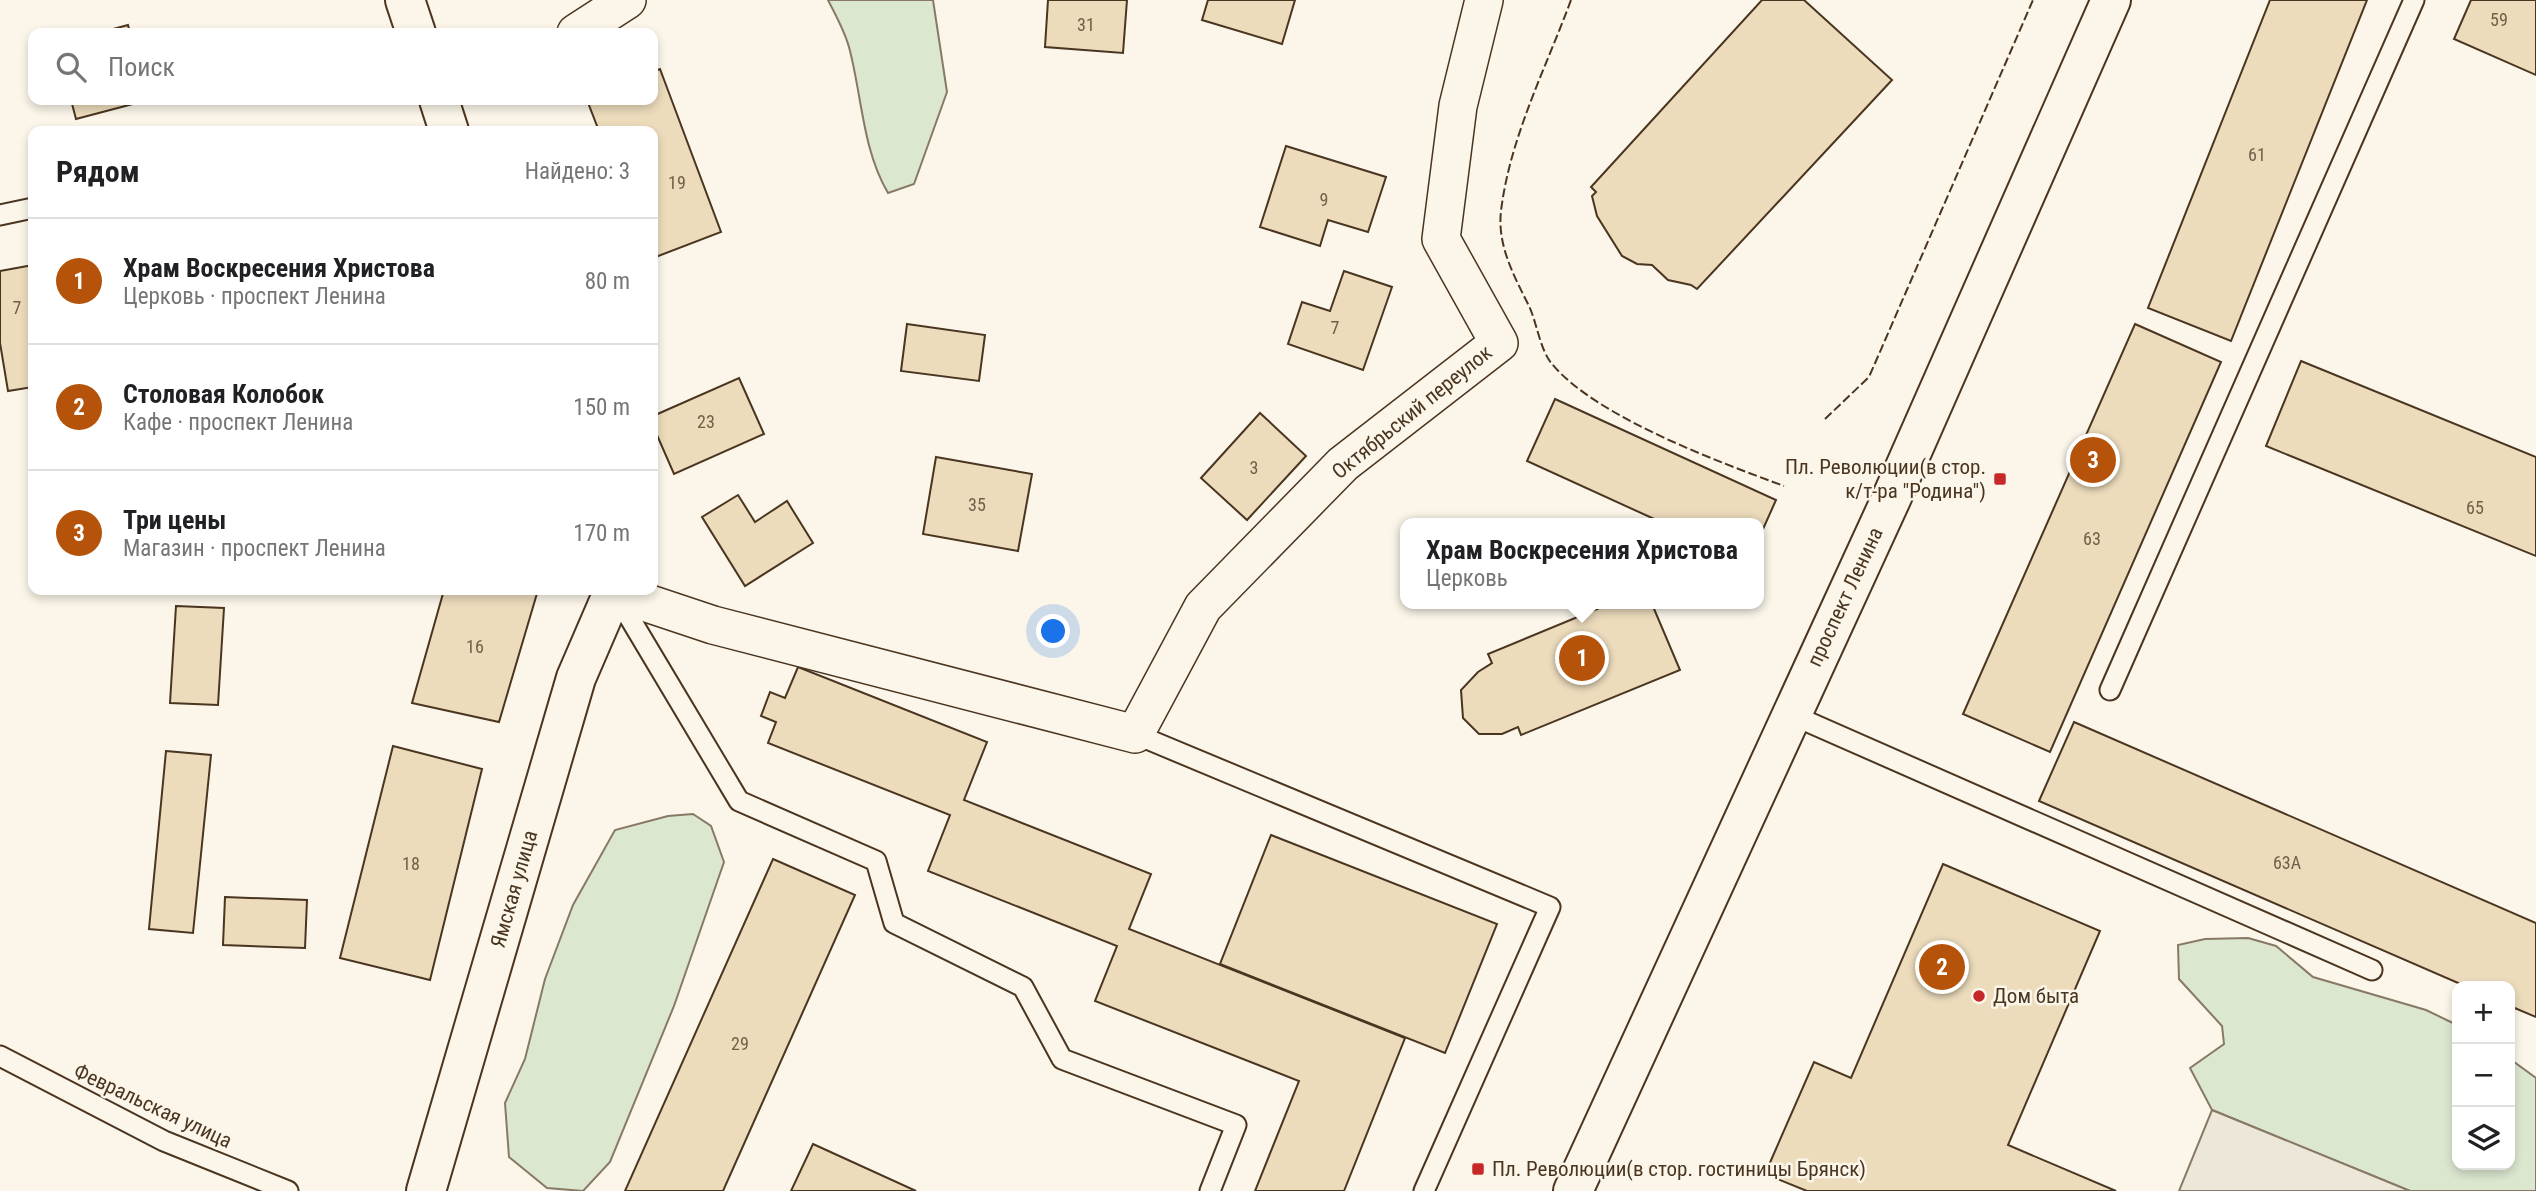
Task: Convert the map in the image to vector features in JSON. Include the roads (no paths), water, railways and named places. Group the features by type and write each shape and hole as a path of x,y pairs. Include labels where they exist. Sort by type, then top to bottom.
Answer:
{"main road":[{"path":"405,0 414,28"},
{"name":"проспект Ленина","path":"1573,1191 1891,499 2110,0"},
{"path":"441,105 447,126"},
{"name":"Ямская улица","path":"426,1191 576,678 612,595"}],"street":[{"path":"584,28 627,0"},
{"name":"Октябрьский переулок","path":"1135,734 1203,607 1343,464 1499,343 1441,239 1458,106 1484,0"},
{"path":"626,595 713,625 1135,734"}],"lane":[{"path":"2110,690 2414,0"},
{"path":"0,215 28,209"},
{"path":"616,595 739,801 876,861 894,923 1023,987 1062,1059 1236,1125 1210,1191"},
{"path":"1790,714 2372,970"},
{"path":"1135,734 1550,907 1424,1191"},
{"name":"Февральская улица","path":"0,1056 163,1141 288,1191"}],"place":[{"name":"Три цены","path":"2093,460"},
{"name":"Пл. Революции(в стор. к/т-ра \"Родина\")","path":"2000,479"},
{"name":"Храм Воскресения Христова","path":"1582,658"},
{"name":"Столовая Колобок","path":"1942,967"},
{"name":"Дом быта","path":"1979,996"},
{"name":"Пл. Революции(в стор. гостиницы Брянск)","path":"1478,1169"}]}
